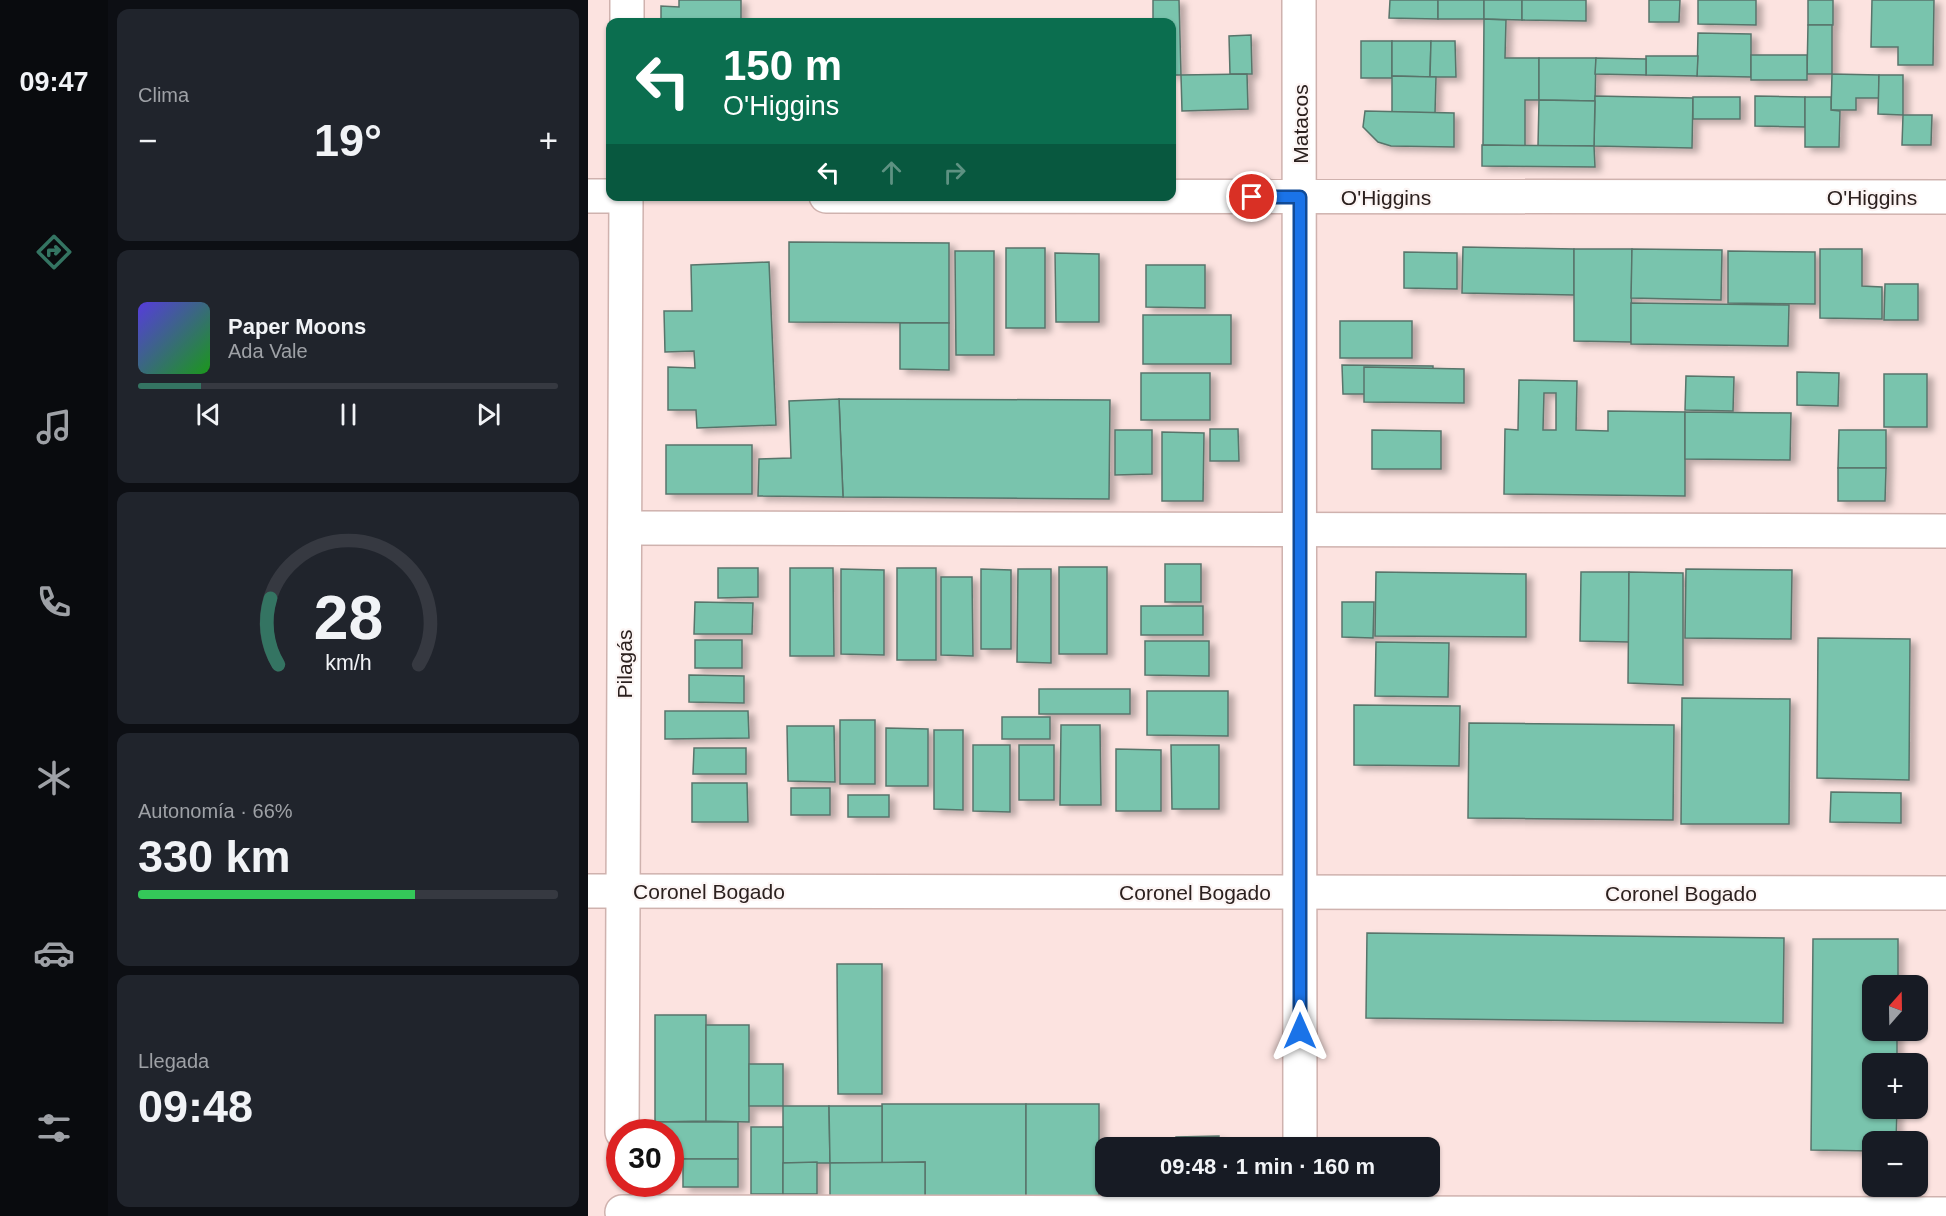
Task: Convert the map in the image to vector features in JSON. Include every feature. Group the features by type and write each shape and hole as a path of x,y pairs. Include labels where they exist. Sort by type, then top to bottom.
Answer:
{"street":[{"path":"627,0 627,18"},
{"name":"Matacos","path":"1299,0 1300,1137"},
{"path":"588,196 606,196"},
{"name":"O'Higgins","path":"1176,197 1946,197"},
{"name":"Pilagás","path":"622,1119 626,201"},
{"path":"625,528 1946,531"},
{"name":"Coronel Bogado","path":"588,891 1946,893"},
{"path":"622,1204 1300,1205 1946,1214"}],"building":[{"path":"679,0 741,0 741,18 661,18 661,6 679,7"},
{"path":"1153,0 1179,0 1181,75 1176,75 1176,18 1153,18"},
{"path":"1390,0 1438,0 1438,19 1389,18"},
{"path":"1438,0 1484,0 1484,19 1438,19"},
{"path":"1484,0 1522,0 1522,20 1484,19"},
{"path":"1522,0 1586,0 1586,21 1522,20"},
{"path":"1649,0 1680,0 1679,22 1649,22"},
{"path":"1698,0 1756,0 1756,25 1698,24"},
{"path":"1808,0 1833,0 1833,25 1808,25"},
{"path":"1872,0 1934,0 1933,65 1898,65 1898,47 1871,47"},
{"path":"1484,19 1506,20 1505,58 1539,58 1539,100 1525,100 1525,146 1483,145"},
{"path":"1808,25 1832,25 1832,74 1807,74"},
{"path":"1698,33 1751,34 1751,77 1697,76"},
{"path":"1251,35 1252,74 1230,74 1229,36"},
{"path":"1361,41 1392,41 1392,78 1361,78"},
{"path":"1392,41 1431,41 1430,77 1392,76"},
{"path":"1431,41 1455,41 1456,77 1430,77"},
{"path":"1751,55 1807,55 1807,80 1751,80"},
{"path":"1646,56 1698,56 1697,76 1646,75"},
{"path":"1539,58 1596,58 1595,101 1539,100"},
{"path":"1596,58 1646,59 1646,75 1595,74"},
{"path":"1247,74 1248,109 1182,111 1181,75"},
{"path":"1832,74 1879,75 1879,98 1856,98 1856,110 1831,110"},
{"path":"1879,75 1903,75 1903,115 1878,114"},
{"path":"1392,76 1436,77 1435,113 1392,112"},
{"path":"1595,96 1693,98 1692,148 1594,146"},
{"path":"1755,96 1805,97 1805,127 1755,126"},
{"path":"1693,97 1740,97 1740,119 1693,119"},
{"path":"1805,97 1831,97 1831,110 1840,111 1839,147 1805,147"},
{"path":"1539,100 1595,101 1594,146 1538,146"},
{"path":"1365,111 1454,113 1454,147 1391,146 1378,142 1363,127"},
{"path":"1903,115 1932,115 1931,145 1902,145"},
{"path":"1482,145 1594,146 1595,167 1482,166"},
{"path":"789,242 949,243 949,323 789,322"},
{"path":"1463,247 1574,249 1574,295 1462,293"},
{"path":"1006,248 1045,248 1045,328 1006,328"},
{"path":"1574,249 1632,249 1631,342 1574,341"},
{"path":"1632,249 1722,250 1721,300 1631,298"},
{"path":"1820,249 1862,249 1862,286 1882,287 1882,319 1820,318"},
{"path":"955,251 994,251 994,355 956,355"},
{"path":"1728,251 1815,252 1815,304 1728,303"},
{"path":"1404,252 1457,253 1457,289 1404,288"},
{"path":"1055,253 1099,254 1099,322 1056,322"},
{"path":"769,262 776,425 697,428 696,410 668,410 668,367 695,368 694,351 665,352 664,311 692,311 691,265"},
{"path":"1146,265 1205,265 1205,308 1146,307"},
{"path":"1885,284 1918,284 1918,320 1884,320"},
{"path":"1631,303 1789,305 1788,346 1631,344"},
{"path":"1143,315 1231,315 1231,364 1143,364"},
{"path":"1340,321 1412,321 1412,358 1340,358"},
{"path":"900,323 949,323 949,370 900,369"},
{"path":"1342,365 1433,366 1433,394 1343,394"},
{"path":"1364,367 1464,369 1464,403 1364,402"},
{"path":"1797,372 1839,373 1838,406 1797,405"},
{"path":"1141,373 1210,373 1210,420 1141,420"},
{"path":"1884,374 1927,374 1927,427 1884,427"},
{"path":"1686,376 1734,377 1733,411 1685,410"},
{"path":"1519,380 1577,381 1576,430 1608,431 1608,411 1685,412 1685,496 1504,494 1505,429 1518,430","holes":["1544,393 1556,393 1556,430 1543,430"]},
{"path":"839,399 1110,400 1109,499 843,497"},
{"path":"839,399 843,497 758,496 759,459 791,458 789,401"},
{"path":"1685,412 1791,413 1790,460 1685,459"},
{"path":"1210,429 1238,429 1239,461 1210,461"},
{"path":"1115,430 1152,430 1152,474 1115,475"},
{"path":"1372,430 1441,431 1441,469 1372,469"},
{"path":"1839,430 1886,430 1886,468 1838,468"},
{"path":"1162,432 1204,433 1203,501 1162,501"},
{"path":"666,445 752,445 752,494 666,494"},
{"path":"1838,468 1886,468 1885,501 1838,501"},
{"path":"1165,564 1201,564 1201,602 1165,602"},
{"path":"1059,567 1107,567 1107,654 1059,654"},
{"path":"718,568 758,568 758,597 718,598"},
{"path":"790,568 833,568 834,656 790,656"},
{"path":"897,568 936,568 936,660 897,660"},
{"path":"841,569 884,570 884,655 841,654"},
{"path":"981,569 1011,570 1011,649 981,649"},
{"path":"1018,569 1051,569 1051,663 1017,662"},
{"path":"1686,569 1792,570 1791,639 1685,638"},
{"path":"1376,572 1526,574 1526,637 1375,636"},
{"path":"1581,572 1629,572 1629,642 1580,641"},
{"path":"1629,572 1683,573 1683,685 1628,683"},
{"path":"941,577 972,577 973,656 941,655"},
{"path":"695,602 753,603 752,634 694,634"},
{"path":"1342,602 1374,602 1373,638 1342,637"},
{"path":"1141,606 1203,606 1203,635 1141,635"},
{"path":"1818,638 1910,639 1909,780 1817,778"},
{"path":"695,640 742,640 742,668 695,668"},
{"path":"1145,641 1209,641 1209,676 1145,675"},
{"path":"1376,642 1449,643 1448,697 1375,696"},
{"path":"689,675 744,676 744,703 689,702"},
{"path":"1039,689 1130,689 1130,714 1039,714"},
{"path":"1147,691 1228,691 1228,736 1147,735"},
{"path":"1682,698 1790,699 1789,824 1681,824"},
{"path":"1354,705 1460,706 1459,766 1354,765"},
{"path":"665,711 748,711 749,738 665,739"},
{"path":"1002,717 1050,717 1050,739 1002,739"},
{"path":"840,720 875,720 875,784 840,784"},
{"path":"1469,723 1674,725 1673,820 1468,818"},
{"path":"1061,725 1100,725 1101,805 1060,805"},
{"path":"787,726 834,726 835,782 788,781"},
{"path":"886,728 928,729 928,786 886,786"},
{"path":"934,730 963,730 963,810 934,809"},
{"path":"973,745 1010,745 1010,812 973,811"},
{"path":"1019,745 1054,745 1054,800 1019,800"},
{"path":"1171,745 1219,745 1219,809 1172,809"},
{"path":"694,748 746,748 746,774 693,774"},
{"path":"1116,749 1161,750 1161,811 1116,811"},
{"path":"692,783 747,783 748,822 692,822"},
{"path":"791,788 830,788 830,815 791,815"},
{"path":"1831,792 1901,793 1901,823 1830,822"},
{"path":"848,795 889,795 889,817 848,817"},
{"path":"1367,933 1784,938 1783,1023 1366,1018"},
{"path":"1813,939 1898,939 1898,975 1862,975 1862,1041 1897,1041 1897,1053 1862,1053 1862,1119 1897,1119 1896,1131 1862,1131 1862,1151 1811,1150"},
{"path":"837,964 882,964 882,1094 838,1094"},
{"path":"655,1015 706,1015 706,1121 655,1119"},
{"path":"706,1025 749,1025 749,1122 706,1121"},
{"path":"749,1064 783,1064 783,1106 749,1106"},
{"path":"882,1104 1026,1104 1026,1197 925,1197 925,1162 882,1163"},
{"path":"1026,1104 1099,1104 1099,1137 1095,1137 1095,1197 1099,1199 1026,1198"},
{"path":"783,1106 829,1106 830,1163 783,1163"},
{"path":"829,1106 882,1106 882,1163 830,1163"},
{"path":"684,1122 738,1122 738,1159 684,1159"},
{"path":"751,1127 783,1127 783,1194 751,1194"},
{"path":"684,1159 738,1159 738,1187 684,1187"},
{"path":"817,1162 817,1194 783,1194 783,1163"},
{"path":"925,1162 925,1197 830,1197 830,1163"}],"route":[{"path":"1252,197 1300,197 1300,1031"}]}
